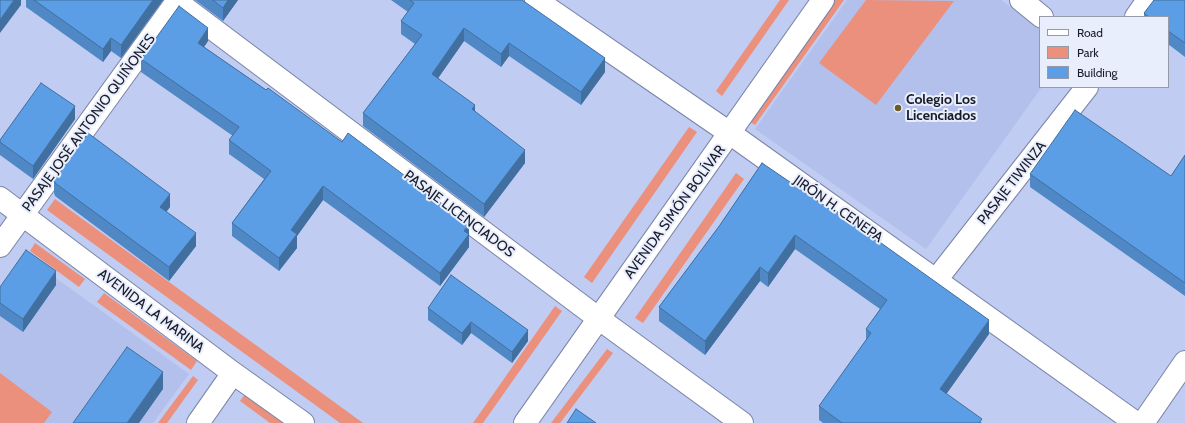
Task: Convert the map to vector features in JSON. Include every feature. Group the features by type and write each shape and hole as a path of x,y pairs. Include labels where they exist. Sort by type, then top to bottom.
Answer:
{"street":[{"name":"JIRÓN H. CENEPA","path":"536,0 731,134 1136,423"},
{"name":"AVENIDA SIMÓN BOLÍVAR","path":"526,423 598,318 731,134 823,0"},
{"path":"1021,0 1041,16"},
{"path":"1137,16 1148,0"},
{"name":"PASAJE JOSÉ ANTONIO QUIÑONES","path":"0,246 24,215 177,1"},
{"name":"PASAJE LICENCIADOS","path":"177,1 598,318 742,423"},
{"name":"PASAJE TIWINZA","path":"936,280 1086,88"},
{"name":"AVENIDA LA MARINA","path":"0,198 232,373 303,423"},
{"path":"1143,423 1185,362"},
{"path":"198,423 232,373"}],"shaded area":[{"name":"Colegio Los Licenciados","path":"847,0 1001,0 1039,27 1039,88 1041,88 926,249 755,129"},
{"path":"24,255 189,374 153,423 0,423 0,288"}],"green space":[{"path":"780,0 789,0 722,96 716,91"},
{"path":"828,0 844,0 755,125 744,118"},
{"path":"866,0 954,1 876,105 819,63"},
{"path":"689,127 697,132 592,283 584,277"},
{"path":"736,173 744,179 643,323 635,318"},
{"path":"55,199 363,423 340,423 47,210"},
{"path":"35,243 85,279 79,287 30,251"},
{"path":"104,293 197,361 191,370 97,302"},
{"path":"555,306 562,311 483,423 473,423"},
{"path":"607,349 613,353 560,423 551,423"},
{"path":"0,373 52,412 44,423 0,423"},
{"path":"193,376 198,380 167,423 158,423"},
{"path":"248,390 293,423 270,423 240,401"}],"building":[{"path":"0,0 14,0 0,20"},
{"path":"34,0 153,0 121,45 111,38 103,49"},
{"path":"213,0 228,0 223,8"},
{"path":"410,0 522,0 605,58 581,92 509,43 501,54 464,28 432,74 475,105 472,109 525,150 484,204 363,113 422,35 401,21 414,3"},
{"path":"1154,0 1185,0 1185,43 1169,32 1169,16 1148,16 1144,13"},
{"path":"179,6 208,28 198,43 266,90 268,88 342,142 348,133 469,224 464,231 469,234 440,273 323,186 291,230 297,234 279,258 232,223 271,171 229,140 239,127 141,59"},
{"path":"41,83 75,106 33,166 0,142 0,140"},
{"path":"1075,110 1171,176 1185,155 1185,283 1030,174"},
{"path":"88,133 170,194 160,207 196,233 169,267 55,183 54,180"},
{"path":"762,163 831,210 832,208 989,320 940,389 982,419 979,423 842,423 819,406 871,333 866,329 887,300 795,235 768,273 760,267 705,341 659,307 720,225"},
{"path":"26,250 56,271 23,319 0,303 0,287"},
{"path":"451,275 528,330 512,352 471,322 462,333 428,308"},
{"path":"127,347 163,372 127,423 73,423"},
{"path":"576,409 596,423 567,423"}],"place":[{"name":"Colegio Los Licenciados","path":"898,108"}]}
